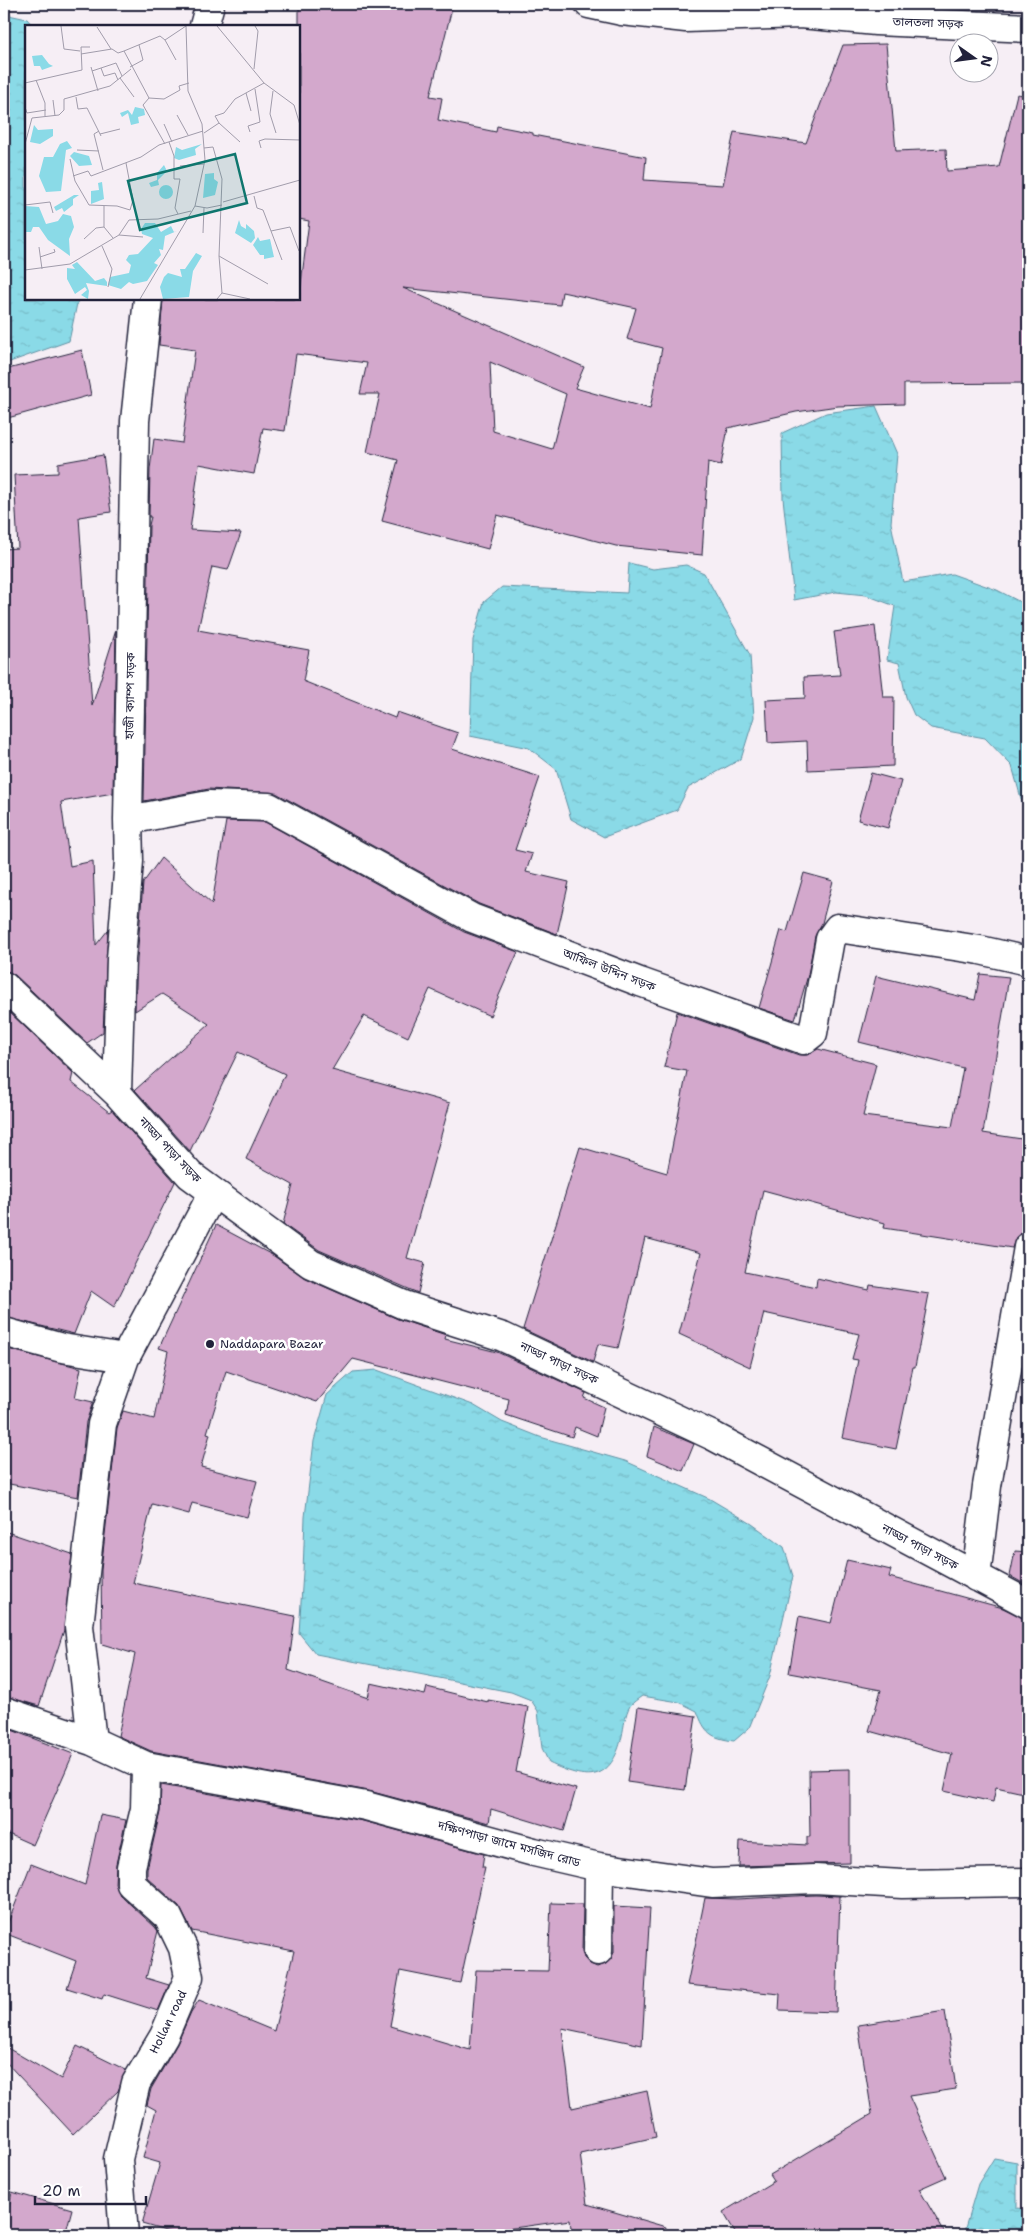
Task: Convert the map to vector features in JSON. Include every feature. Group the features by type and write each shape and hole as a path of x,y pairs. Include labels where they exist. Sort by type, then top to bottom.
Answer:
{"street":[{"path":"204,25 210,4"},
{"name":"তালতলা সড়ক","path":"589,4 622,11 686,18 800,14 876,21 1028,28"},
{"name":"হাজী ক্যাম্প সড়ক","path":"117,1093 121,959 129,861 128,820 135,421 148,300"},
{"name":"আফিল উদ্দিন সড়ক","path":"128,820 208,805 269,807 472,918 640,982 804,1040 813,1032 830,939 838,928 980,950 1028,961"},
{"name":"নাড্ডা পাড়া সড়ক","path":"4,986 117,1093 190,1175 311,1264 404,1305 503,1337 713,1436 1028,1604"},
{"path":"92,1741 79,1626 102,1424 125,1358 212,1193"},
{"path":"976,1576 987,1486 1028,1247"},
{"path":"4,1332 62,1348 125,1358"},
{"name":"দক্ষিণপাড়া জামে মসজিদ রোড","path":"4,1711 92,1741 146,1766 366,1806 600,1868 712,1883 815,1879 902,1884 1028,1882"},
{"name":"Hollan road","path":"124,2235 118,2159 136,2083 164,2036 189,1977 183,1948 168,1917 131,1884 131,1867 145,1809 146,1766"},
{"path":"598,1950 600,1868"}],"water":[{"path":"4,14 27,19 32,25 25,25 25,300 78,300 69,341 4,364"},
{"path":"876,406 897,454 891,523 903,582 952,574 997,590 1028,606 1028,811 1024,809 1012,766 985,738 931,728 914,715 906,697 899,663 887,660 895,606 866,595 836,592 794,600 783,498 782,433 826,413"},
{"path":"629,563 653,569 686,565 704,573 750,655 754,717 741,759 688,788 677,810 604,837 571,819 556,769 529,748 470,736 473,640 484,602 502,587 627,593"},
{"path":"377,1370 473,1405 502,1422 540,1437 625,1461 710,1499 752,1524 784,1547 793,1576 770,1676 749,1728 734,1741 720,1738 714,1736 706,1729 697,1711 679,1702 642,1696 628,1709 622,1736 611,1763 604,1770 596,1774 586,1775 549,1763 542,1748 538,1711 531,1700 511,1692 316,1654 299,1633 305,1517 314,1441 327,1395 353,1372"},
{"path":"994,2158 1017,2162 1017,2208 1028,2209 1028,2235 963,2235 978,2184"}],"building":[{"path":"299,4 453,4 430,96 442,98 438,120 496,132 497,126 646,157 644,180 723,185 734,132 806,143 843,45 886,44 896,151 946,149 947,171 999,167 1017,94 1023,95 1028,171 1028,383 904,384 904,404 838,406 796,412 728,428 721,465 708,462 702,555 616,546 497,515 488,549 382,521 398,460 367,452 380,394 360,394 367,363 296,354 285,431 263,428 254,474 199,464 190,530 241,533 228,570 212,567 198,630 309,650 303,681 395,718 397,712 458,733 452,749 540,777 515,850 532,854 526,872 569,882 557,934 479,904 276,793 209,789 144,801 149,525 151,517 149,517 150,469 154,439 182,443 195,350 159,345 163,300 300,300 309,221 300,219","holes":["403,288 560,305 562,292 636,308 627,339 662,348 650,409 575,388 584,367","490,362 566,394 552,449 493,431"]},
{"path":"82,350 91,395 4,419 4,370"},
{"path":"103,455 111,512 79,517 92,706 116,630 113,793 61,802 70,866 93,861 96,945 108,930 103,1032 87,1043 15,975 4,971 4,549 18,548 14,475 58,473 58,463"},
{"path":"875,626 883,697 894,697 893,766 808,770 807,741 768,743 766,700 805,698 804,677 840,675 834,632"},
{"path":"871,773 901,781 888,828 858,820"},
{"path":"226,821 265,822 464,932 518,952 490,1016 430,989 408,1037 364,1016 332,1070 450,1103 407,1258 425,1263 418,1293 319,1250 283,1224 293,1185 246,1159 285,1074 238,1052 190,1151 135,1090 209,1024 162,994 135,1011 143,883 161,858 212,904"},
{"path":"804,873 833,881 822,923 815,936 808,975 795,1020 759,1008 781,930 787,932"},
{"path":"980,974 1009,977 983,1133 1028,1140 1028,1198 1022,1232 1016,1237 1012,1248 884,1228 885,1223 763,1190 745,1272 816,1287 817,1278 869,1290 870,1285 929,1294 915,1367 913,1367 896,1449 842,1438 858,1360 852,1359 859,1334 764,1313 750,1367 679,1334 701,1253 645,1238 618,1348 598,1344 593,1362 523,1329 580,1147 667,1173 687,1071 664,1067 677,1012 799,1055 807,1055 818,1049 876,1064 863,1116 952,1127 963,1068 859,1042 876,976 975,1000"},
{"path":"4,1007 73,1073 71,1082 109,1112 112,1110 175,1182 114,1307 91,1291 74,1334 4,1317"},
{"path":"216,1225 274,1256 305,1278 398,1319 446,1335 445,1339 497,1352 586,1393 584,1398 604,1407 597,1436 575,1427 572,1437 506,1415 509,1399 353,1359 317,1402 226,1371 207,1433 210,1434 201,1467 257,1481 247,1517 192,1503 189,1514 152,1504 133,1583 295,1616 288,1670 368,1698 371,1683 425,1695 427,1687 488,1702 488,1700 528,1707 516,1772 576,1789 564,1831 491,1809 489,1823 369,1791 151,1751 118,1736 135,1654 102,1644 101,1570 117,1428 123,1411 154,1419 168,1351 159,1348"},
{"path":"4,1348 81,1368 75,1398 93,1402 86,1422 78,1497 4,1483"},
{"path":"654,1427 694,1444 683,1471 647,1456"},
{"path":"4,1531 72,1554 64,1630 39,1706 4,1696"},
{"path":"1015,1551 1028,1552 1028,1586 1010,1576"},
{"path":"847,1560 891,1570 889,1577 1003,1608 1028,1620 1028,1794 996,1787 993,1802 944,1791 952,1754 869,1731 881,1690 789,1673 799,1616 831,1623"},
{"path":"638,1707 696,1716 685,1790 627,1782"},
{"path":"4,1727 73,1754 33,1845 4,1832"},
{"path":"850,1769 850,1863 739,1866 740,1841 807,1845 807,1837 810,1837 809,1770"},
{"path":"161,1785 363,1821 484,1854 482,1867 485,1867 460,1983 400,1971 390,2026 470,2050 476,1970 548,1971 551,1903 583,1904 582,1951 584,1958 590,1964 597,1967 606,1964 614,1952 614,1906 650,1908 642,2045 562,2028 572,2108 647,2091 656,2137 580,2154 587,2204 666,2227 665,2235 572,2235 570,2220 464,2235 179,2235 142,2224 160,2163 143,2158 156,2110 147,2105 151,2089 177,2044 191,2012 199,2000 274,2031 294,1951 192,1931 179,1906 147,1877 147,1869 160,1812"},
{"path":"100,1815 126,1820 116,1864 115,1884 120,1895 158,1931 146,1978 169,1985 158,2011 104,1994 102,1999 67,1988 76,1961 4,1933 31,1864 85,1885"},
{"path":"815,1895 840,1896 836,2012 779,2010 780,1994 687,1985 705,1898 737,1899"},
{"path":"945,2011 956,2089 909,2096 946,2177 919,2189 946,2235 737,2235 723,2212 774,2181 770,2175 872,2114 858,2025"},
{"path":"4,2046 61,2079 77,2046 126,2070 118,2091 73,2134 4,2060"},
{"path":"12,2192 72,2209 65,2235 25,2235 4,2229"}],"place":[{"name":"Naddapara Bazar","path":"210,1344"}]}
